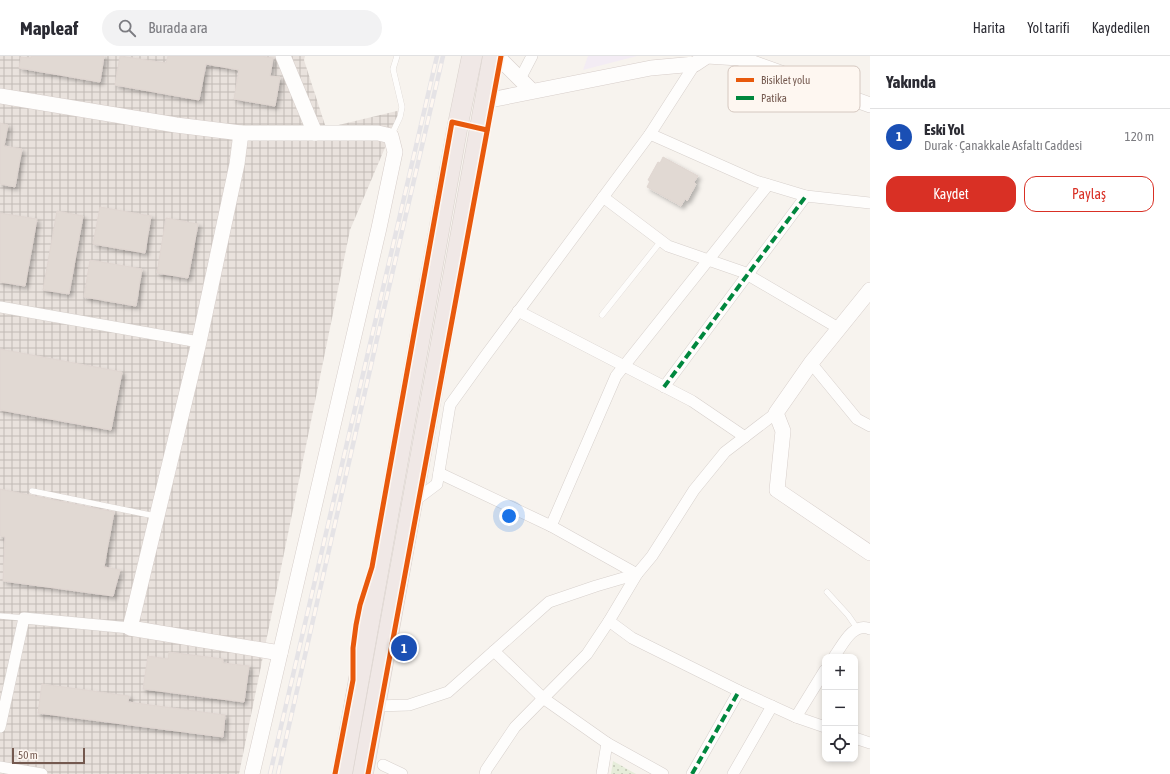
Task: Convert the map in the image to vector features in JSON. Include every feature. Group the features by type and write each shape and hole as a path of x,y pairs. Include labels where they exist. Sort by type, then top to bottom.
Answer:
{"highway":[{"path":"342,774 458,124 472,56"},
{"path":"363,774 493,56"}],"street":[{"path":"283,56 315,133"},
{"path":"499,56 532,91"},
{"path":"520,79 532,56"},
{"path":"485,101 703,59 739,58 761,66"},
{"path":"413,502 437,484 450,405 650,134 703,59"},
{"path":"0,96 176,125 241,133 378,133 391,136 395,152 379,228 252,774"},
{"path":"860,101 870,105"},
{"path":"130,628 199,342 237,164 241,133"},
{"path":"650,134 756,181 806,196 870,203"},
{"path":"551,526 616,376 768,184"},
{"path":"664,387 806,196"},
{"path":"603,198 668,246 747,275 840,329"},
{"path":"485,774 486,770 515,727 587,654 637,574 652,556 694,490 725,452 776,414 812,363 870,290"},
{"path":"0,307 199,342"},
{"path":"518,311 692,401 745,437"},
{"path":"812,363 857,419 870,426"},
{"path":"776,414 783,431 777,490 870,553"},
{"path":"439,473 551,526 637,574"},
{"path":"376,706 409,705 448,692 549,602 637,574"},
{"path":"0,726 24,618 130,628 280,653"},
{"path":"609,621 632,638 739,691 796,717 822,726"},
{"path":"836,654 853,631 857,628 866,627 870,629"},
{"path":"494,652 543,698 607,743 663,774"},
{"path":"796,717 822,675"},
{"path":"692,774 739,691"},
{"path":"733,774 772,706"},
{"path":"858,739 870,743"},
{"path":"602,774 607,743"},
{"path":"383,765 402,774"},
{"path":"0,767 42,774"}],"lane":[{"path":"391,136 400,117 402,107 393,69 398,56"},
{"path":"602,315 661,241"},
{"path":"32,491 157,517"},
{"path":"827,592 848,615 857,628"},
{"path":"0,616 24,618"}],"shaded area":[{"path":"0,56 305,56 304,60 326,128 401,110 350,230 239,774 0,774"},
{"path":"588,56 637,56 583,70"}],"green space":[{"path":"613,761 636,774 611,774"}],"building":[{"path":"31,56 104,56 100,82 19,68 21,57 31,58"},
{"path":"120,56 166,63 168,56 261,56 273,58 270,76 280,77 275,106 234,99 239,70 206,64 199,100 115,85"},
{"path":"0,123 8,125 4,146 22,149 15,187 0,184"},
{"path":"663,157 698,176 694,182 696,184 687,201 685,199 681,206 647,187 650,181 648,180 658,162 660,163"},
{"path":"100,207 151,216 145,253 93,244"},
{"path":"57,211 83,216 69,294 43,290"},
{"path":"0,213 37,219 25,286 0,282"},
{"path":"166,218 198,224 188,278 157,273"},
{"path":"90,260 142,269 136,306 84,297"},
{"path":"0,349 122,372 111,430 0,410"},
{"path":"0,489 114,512 104,567 120,570 113,596 3,581 5,537 0,536"},
{"path":"169,652 223,659 223,663 249,666 244,702 143,689 148,656 168,659"},
{"path":"42,684 129,696 128,702 225,715 223,737 38,713"}],"railway":[{"path":"270,774 437,56"},
{"path":"278,774 443,56"}],"marked path":[{"path":"664,387 806,196"},
{"path":"692,774 739,691"}],"cycle path":[{"path":"368,774 501,56"},
{"path":"335,774 353,680 353,648 356,625 360,605 372,567 452,122 487,130"}],"place":[{"name":"Eski Yol","path":"404,648"}]}
